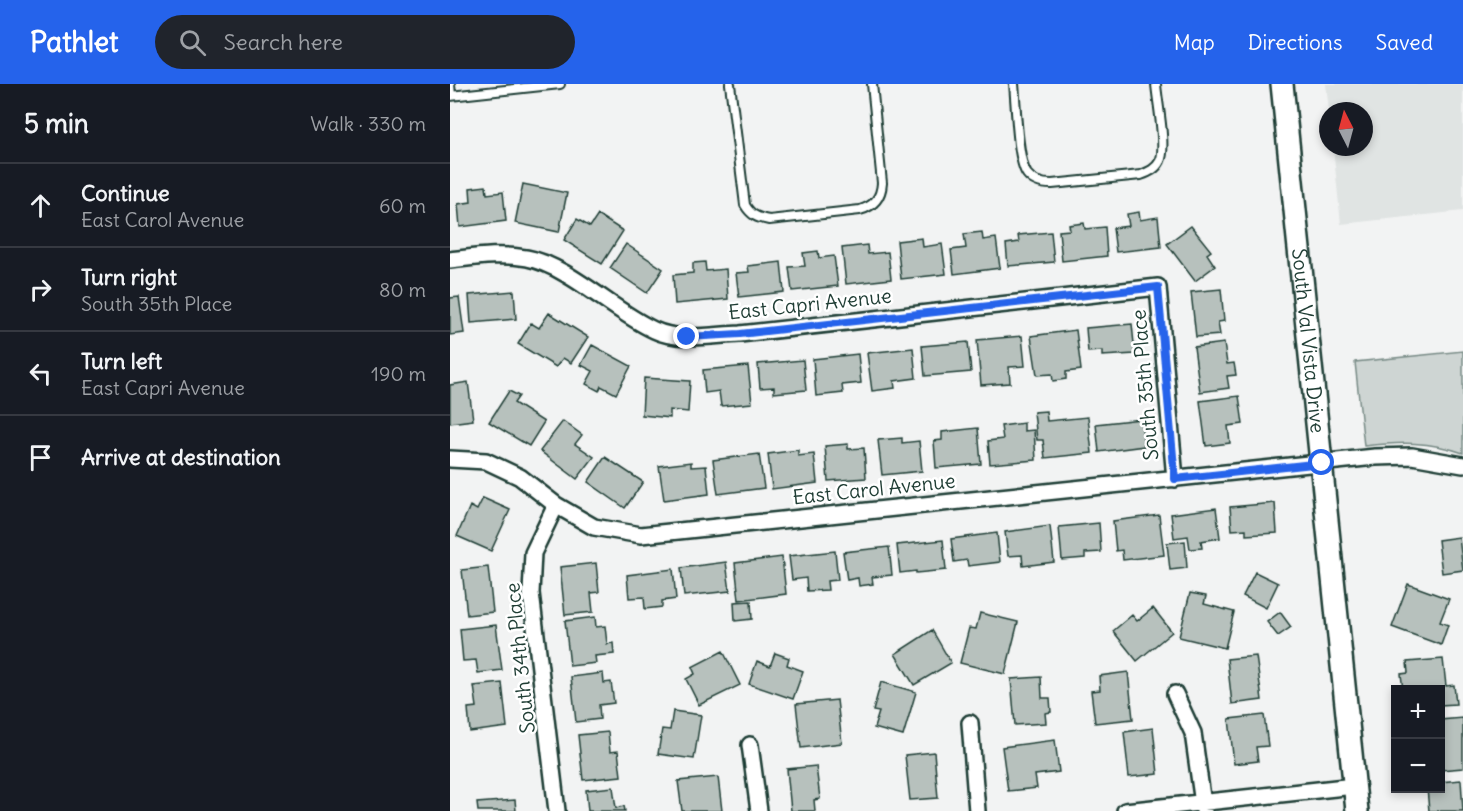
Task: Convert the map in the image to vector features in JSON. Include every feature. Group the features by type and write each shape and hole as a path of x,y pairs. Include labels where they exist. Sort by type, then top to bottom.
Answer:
{"main road":[{"name":"South Val Vista Drive","path":"1282,84 1357,811"}],"street":[{"name":"East Capri Avenue","path":"450,260 495,255 529,258 557,269 655,331 687,337 740,334 1158,287"},
{"name":"South 35th Place","path":"1158,287 1175,479"},
{"name":"East Carol Avenue","path":"450,459 486,461 520,477 556,506 594,527 641,535 1322,463 1412,456 1463,465"},
{"name":"South 34th Place","path":"556,506 533,553 531,593 557,811"},
{"path":"1175,694 1193,733 1204,807"},
{"path":"970,723 977,811"},
{"path":"750,745 759,811"},
{"path":"1125,811 1204,807 1354,786"}],"lane":[{"path":"450,84 451,96 560,84"},
{"path":"729,84 745,205 750,213 759,219 769,220 860,210 876,201 882,189 882,183 872,84"},
{"path":"1014,84 1024,168 1032,179 1052,184 1141,175 1154,169 1161,160 1163,148 1156,84"}],"shaded area":[{"path":"1326,84 1463,84 1463,211 1341,224 1334,156 1373,156 1373,102 1328,102"},
{"path":"1463,351 1463,453 1438,446 1414,444 1364,446 1355,362"}],"building":[{"path":"523,184 567,193 559,232 515,223"},
{"path":"486,186 487,194 503,192 506,221 460,227 458,204 471,202 470,188"},
{"path":"1139,212 1140,220 1158,217 1161,247 1116,252 1113,228 1129,226 1127,214"},
{"path":"598,215 623,231 602,264 564,240 577,219 590,227"},
{"path":"1084,223 1085,229 1105,227 1107,256 1062,261 1059,231 1070,230 1069,225"},
{"path":"1191,226 1211,251 1207,254 1215,266 1195,281 1167,244"},
{"path":"982,232 983,240 996,238 1000,268 954,274 951,250 966,248 964,234"},
{"path":"1051,232 1054,262 1008,266 1006,244 1019,242 1018,235"},
{"path":"922,238 923,247 942,244 946,274 901,279 897,241"},
{"path":"626,244 663,269 647,293 610,268"},
{"path":"867,245 868,254 888,252 891,279 846,284 842,248"},
{"path":"818,251 819,258 834,256 838,286 792,291 789,267 805,266 803,253"},
{"path":"705,262 706,271 726,269 728,299 675,304 673,275 693,273 693,263"},
{"path":"781,262 784,292 739,297 736,273 749,272 748,266"},
{"path":"1221,289 1224,321 1218,322 1220,335 1196,337 1191,292"},
{"path":"514,291 516,319 471,323 469,295"},
{"path":"459,297 464,333 450,335 450,298"},
{"path":"549,313 588,337 571,363 563,358 556,367 518,344 531,323 539,328"},
{"path":"1132,324 1135,354 1102,356 1102,351 1088,352 1086,328"},
{"path":"1076,330 1081,370 1066,372 1066,379 1053,381 1052,374 1037,375 1031,336"},
{"path":"1022,336 1025,366 1009,367 1010,383 981,385 977,340"},
{"path":"968,342 971,372 925,376 922,346"},
{"path":"1224,343 1227,364 1234,363 1236,375 1227,376 1229,388 1200,392 1194,347"},
{"path":"592,345 631,366 616,394 601,386 599,391 586,384 593,371 581,365"},
{"path":"913,348 916,378 894,381 895,388 872,391 867,353"},
{"path":"858,354 861,383 842,385 843,393 816,396 813,359"},
{"path":"803,360 806,390 774,393 774,387 760,388 758,364"},
{"path":"748,366 752,403 721,406 719,391 705,393 703,370"},
{"path":"644,378 690,381 688,412 670,410 670,418 642,415"},
{"path":"468,382 473,420 450,423 450,385"},
{"path":"509,391 519,396 514,403 544,422 529,446 489,422"},
{"path":"1239,396 1243,424 1228,426 1230,443 1206,446 1200,401"},
{"path":"1046,411 1047,421 1088,417 1092,453 1045,458 1043,440 1037,440 1034,412"},
{"path":"1141,419 1144,446 1099,452 1096,424"},
{"path":"563,421 582,435 575,444 594,457 577,479 540,451"},
{"path":"1024,423 1024,431 1034,430 1036,460 990,464 988,441 1003,439 1001,426"},
{"path":"978,428 981,464 936,468 934,441 942,440 942,432"},
{"path":"902,438 902,443 919,441 922,471 882,475 878,440"},
{"path":"848,444 848,449 864,448 866,478 828,481 825,446"},
{"path":"798,450 798,456 814,454 817,483 772,489 768,454"},
{"path":"759,454 764,488 718,494 713,460"},
{"path":"605,457 643,482 625,508 588,482"},
{"path":"691,462 691,467 706,466 709,494 664,500 659,466"},
{"path":"483,498 510,510 491,551 457,536 470,506 477,510"},
{"path":"1275,503 1277,533 1246,535 1246,529 1232,530 1230,507"},
{"path":"1216,508 1220,538 1201,541 1202,548 1190,549 1188,536 1174,538 1171,514"},
{"path":"1159,515 1164,555 1123,560 1122,550 1116,551 1113,521"},
{"path":"1099,523 1101,552 1085,553 1085,558 1062,560 1059,527"},
{"path":"1050,526 1054,562 1023,566 1022,555 1008,556 1005,532"},
{"path":"997,533 1000,562 968,566 967,560 954,562 951,539"},
{"path":"1459,537 1463,570 1442,573 1438,540"},
{"path":"943,540 946,570 900,573 897,545"},
{"path":"1185,541 1187,568 1170,570 1167,543"},
{"path":"889,547 892,575 872,577 873,584 859,586 858,578 847,580 843,552"},
{"path":"835,551 838,580 827,581 828,590 807,591 806,578 792,580 789,556"},
{"path":"782,557 786,594 739,600 735,563"},
{"path":"726,562 730,591 684,596 681,568"},
{"path":"596,563 599,592 591,593 593,612 565,615 560,567"},
{"path":"488,567 493,612 467,615 462,570"},
{"path":"673,569 676,599 662,601 662,607 645,609 644,597 629,598 627,575"},
{"path":"1255,572 1278,583 1266,608 1243,596"},
{"path":"1408,584 1449,599 1440,622 1448,625 1441,645 1392,627"},
{"path":"1190,593 1206,596 1204,604 1234,612 1225,648 1179,637"},
{"path":"751,601 752,619 735,621 734,602"},
{"path":"1153,608 1172,632 1137,661 1113,631 1132,615 1137,621"},
{"path":"1280,612 1291,627 1278,636 1267,622"},
{"path":"980,613 1018,622 1005,674 960,663 969,628 976,629"},
{"path":"595,617 596,627 605,626 607,644 613,643 614,654 595,656 596,663 570,666 565,621"},
{"path":"496,625 502,670 478,673 476,660 463,661 460,629"},
{"path":"932,630 951,663 914,685 895,654"},
{"path":"723,651 740,685 699,705 686,679 695,674 692,667"},
{"path":"775,653 789,658 787,665 803,671 793,699 749,684 757,661 770,666"},
{"path":"1256,656 1262,700 1232,704 1227,659"},
{"path":"1443,659 1446,686 1454,685 1456,704 1445,705 1445,685 1402,685 1401,674 1408,673 1407,662"},
{"path":"1128,672 1133,719 1095,723 1091,691 1100,690 1099,676"},
{"path":"603,673 604,683 611,682 614,703 599,705 600,719 576,722 571,677"},
{"path":"1041,677 1042,698 1050,698 1051,712 1045,713 1046,723 1015,725 1011,679"},
{"path":"881,682 916,692 903,736 874,728 879,712 873,711"},
{"path":"502,683 507,727 470,732 468,708 477,707 474,686"},
{"path":"837,700 842,743 801,748 796,704"},
{"path":"673,711 701,715 694,759 658,754 662,729 670,730"},
{"path":"1264,715 1268,746 1256,747 1258,761 1234,764 1229,719"},
{"path":"1463,718 1463,768 1445,770 1445,720"},
{"path":"1153,728 1158,774 1129,777 1124,732"},
{"path":"608,732 610,752 618,751 621,776 583,780 578,735"},
{"path":"1055,740 1059,772 1035,775 1037,788 1008,791 1002,747"},
{"path":"934,752 938,798 910,800 905,755"},
{"path":"816,766 820,799 814,800 815,811 791,811 787,769"},
{"path":"718,777 722,811 682,811 678,781"},
{"path":"1461,780 1463,811 1429,811 1427,793 1445,793 1445,782"},
{"path":"613,787 616,808 624,806 625,811 588,811 586,790"},
{"path":"515,800 516,811 478,811 477,803"}],"route":[{"path":"687,337 740,334 1158,287 1175,479 1322,463"}]}
